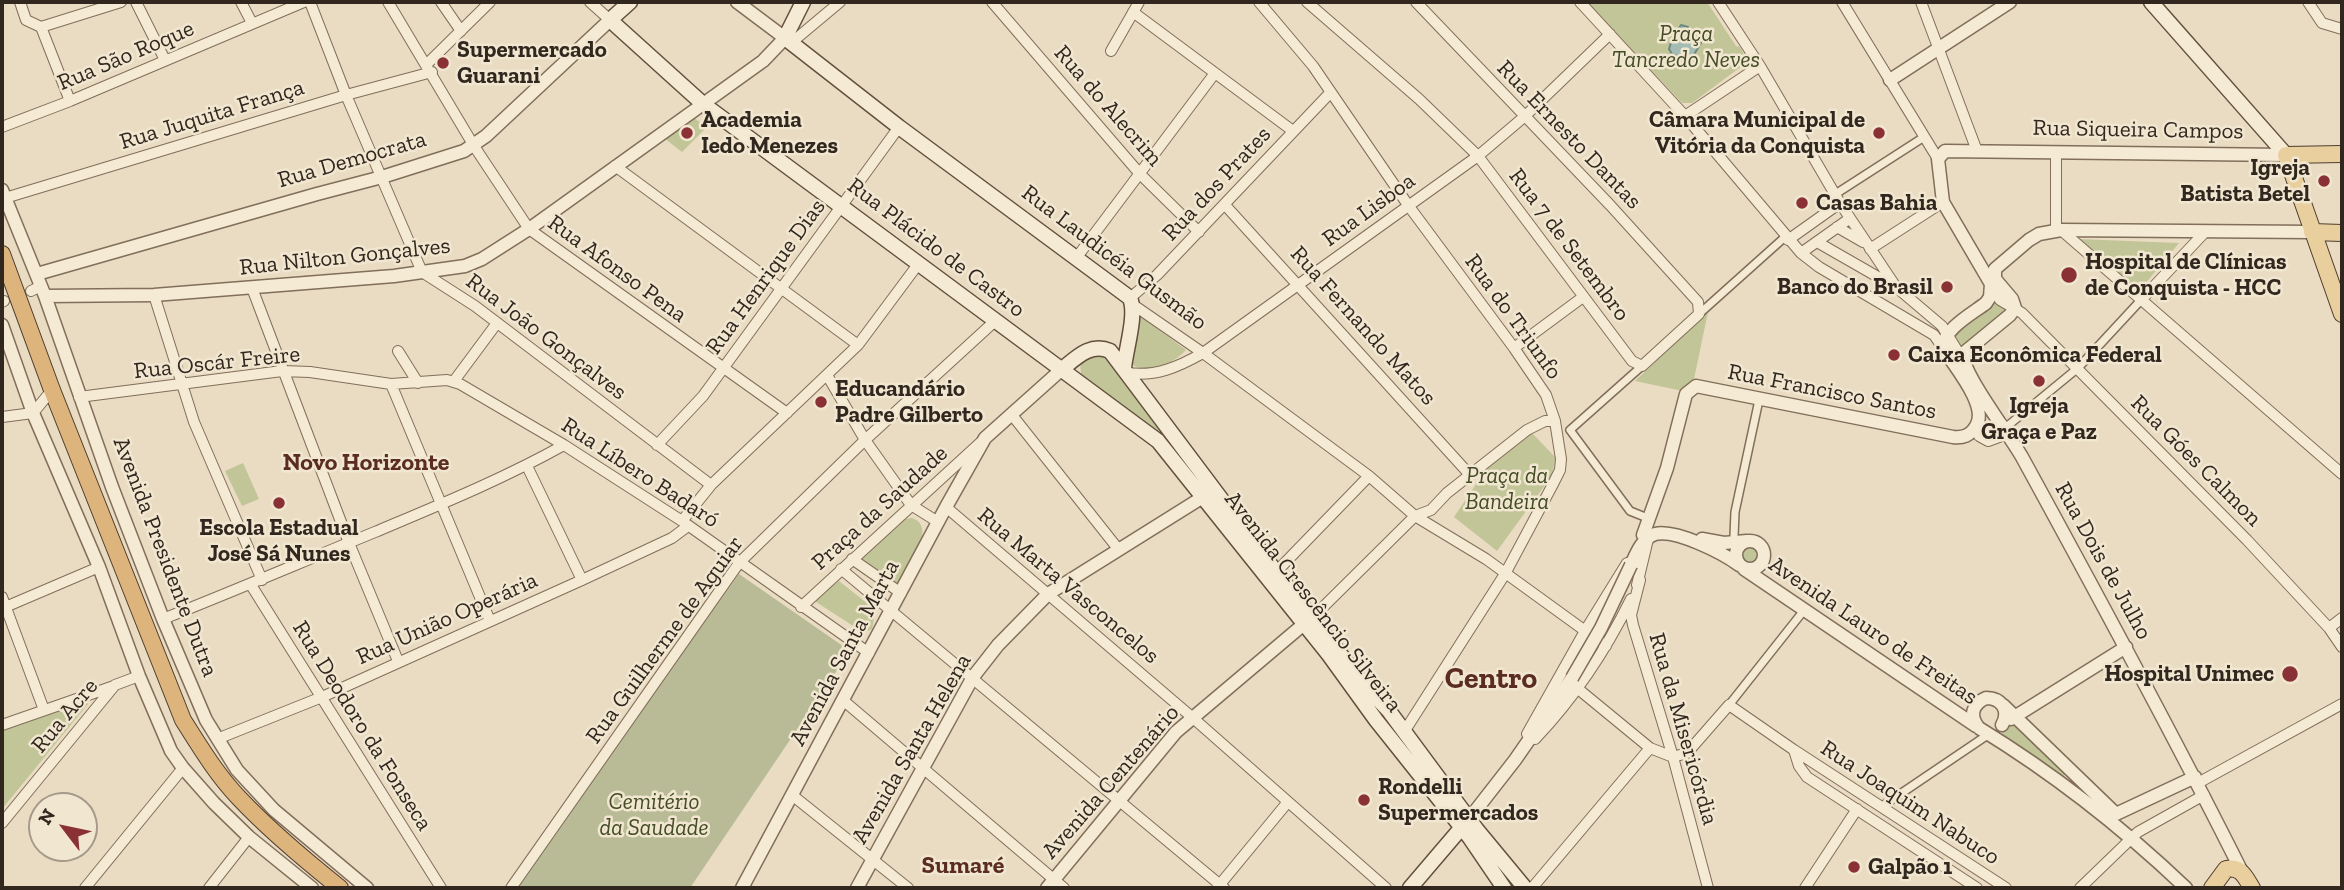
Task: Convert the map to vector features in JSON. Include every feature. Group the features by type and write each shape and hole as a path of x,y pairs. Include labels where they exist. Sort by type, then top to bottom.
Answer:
{"highway":[{"name":"Avenida Presidente Dutra","path":"2,254 52,390 183,720 238,797 283,840 340,888"}],"main road":[{"name":"Rua Democrata","path":"610,20 630,2"},
{"path":"788,40 803,2"},
{"path":"2151,2 2286,155 2342,314"},
{"name":"Rua Plácido de Castro","path":"610,20 703,104 1060,370"},
{"name":"Rua Laudicéia Gusmão","path":"788,40 900,127 1077,257 1131,301"},
{"name":"Rua Siqueira Campos","path":"2286,155 2342,154"},
{"path":"2312,232 2342,233"},
{"path":"1125,370 1132,319 1131,301"},
{"name":"Avenida Crescêncio Silveira","path":"1077,357 1091,349 1110,351 1209,494 1308,620 1389,712 1399,738"},
{"path":"1060,370 1077,357"},
{"path":"1077,357 1078,381"},
{"name":"Avenida Crescêncio Silveira","path":"1060,370 1158,441 1209,494 1276,572 1376,720 1399,738 1465,823 1525,888"},
{"path":"1376,720 1380,713 1389,712"},
{"path":"1410,888 1465,823"},
{"name":"Avenida Crescêncio Silveira","path":"1465,823 1500,885"},
{"path":"2211,888 2226,869 2232,868 2242,872 2252,888"}],"street":[{"path":"20,2 26,20 41,27 121,2"},
{"path":"136,2 165,60"},
{"path":"241,2 253,23"},
{"name":"Rua São Roque","path":"2,127 304,2"},
{"path":"310,2 346,95 422,272"},
{"path":"388,2 474,146 529,229"},
{"path":"441,2 461,30"},
{"path":"429,68 461,30 490,2"},
{"name":"Rua Plácido de Castro","path":"590,2 610,20"},
{"path":"737,2 788,40 833,3"},
{"name":"Rua do Alecrim","path":"992,2 1140,174 1199,232"},
{"path":"1111,51 1139,2"},
{"name":"Rua do Triunfo","path":"1259,2 1292,38 1408,205 1514,348 1546,395 1555,421 1561,459 1560,470 1505,574 1399,738"},
{"name":"Rua 7 de Setembro","path":"1307,2 1419,99 1478,156 1583,297 1630,357 1637,365 1642,366"},
{"name":"Rua Ernesto Dantas","path":"1416,2 1693,296 1699,306 1699,314"},
{"path":"1580,2 1685,116 1801,253 1819,267 1934,335 1976,400 1979,436 1989,441 1999,437 2003,430 2002,423"},
{"path":"1718,2 1760,66 1849,219 1896,287"},
{"path":"1842,2 1938,159 1943,202 1991,289 1986,303 1948,334 1943,348"},
{"path":"1922,2 1977,151"},
{"path":"1890,80 2010,2"},
{"path":"2308,2 2322,23 2342,29"},
{"path":"1133,12 1293,131"},
{"name":"Rua Democrata","path":"38,287 317,194 464,151 474,146 610,20"},
{"path":"41,27 70,101"},
{"name":"Rua Lisboa","path":"1125,370 1152,374 1177,367 1203,353 1478,156 1524,117 1610,34"},
{"name":"Rua Nilton Gonçalves","path":"38,287 154,295 252,288 465,266 482,259 529,229 763,61 788,40"},
{"path":"1685,116 1760,66"},
{"name":"Rua Juquita França","path":"3,194 346,95 429,68"},
{"path":"1077,257 1215,73"},
{"name":"Rua dos Prates","path":"1131,301 1330,93"},
{"name":"Rua Henrique Dias","path":"657,445 695,405 723,369 900,127"},
{"path":"1465,823 1606,646 1640,580 1650,536 1650,519 1630,512 1570,429 1786,238 1924,137"},
{"name":"Rua Siqueira Campos","path":"1938,159 1945,151 1950,150 2286,155"},
{"path":"2056,152 2058,230 2142,299 2342,474"},
{"path":"615,166 858,345"},
{"name":"Avenida Presidente Dutra","path":"3,194 197,703 237,770 274,810 367,888"},
{"path":"1868,246 1943,202"},
{"name":"Rua Fernando Matos","path":"1225,205 1470,475"},
{"path":"1801,253 1849,219"},
{"path":"1837,227 1868,246"},
{"name":"Rua Afonso Pena","path":"529,229 787,413"},
{"path":"1818,242 1896,287 1942,326 1964,357 2015,308 2012,299 1995,279 1994,273 2000,264 2039,234 2058,230 2312,232"},
{"path":"2002,423 2078,368 2205,232"},
{"name":"Rua União Operária","path":"217,739 321,697 672,538 712,485 858,345 919,263"},
{"path":"1979,263 1987,269 2000,264"},
{"name":"Rua João Gonçalves","path":"422,272 498,323 712,485"},
{"path":"252,288 349,543 398,661"},
{"name":"Rua Góes Calmon","path":"1991,289 2078,368 2247,540 2329,628 2342,647"},
{"path":"154,295 194,422 262,580"},
{"path":"1514,348 1583,297"},
{"name":"Rua Laudicéia Gusmão","path":"1131,301 1369,476 1415,516 1486,559 1505,574"},
{"name":"Rua Guilherme de Aguiar","path":"511,888 739,563 865,440 995,321"},
{"path":"454,381 498,323"},
{"path":"2,325 33,413 172,751 183,768 249,837 312,888"},
{"path":"398,351 418,383"},
{"name":"Rua Dois de Julho","path":"1964,357 1976,384 2002,423 2126,647 2242,872"},
{"path":"985,438 1060,370"},
{"name":"Rua Oscár Freire","path":"79,397 282,371 310,372 391,384 454,381"},
{"path":"827,375 865,440 911,505 938,522"},
{"name":"Rua Líbero Badaró","path":"454,381 564,445 685,524 869,653"},
{"path":"391,384 439,505 490,621"},
{"name":"Rua Francisco Santos","path":"1650,519 1667,468 1687,391 1696,386 1952,437 1962,438 1976,425"},
{"path":"2,417 33,413 52,390"},
{"path":"1741,539 1759,544 1764,555 1759,567 1753,570 1742,567 1735,558 1741,539 1735,512 1759,400"},
{"path":"1012,415 1119,550"},
{"path":"1976,425 1986,415 2002,423"},
{"path":"1308,620 1415,516 1431,510 1527,430 1545,421 1555,421"},
{"name":"Praça da Saudade","path":"801,607 985,438"},
{"name":"Avenida Santa Marta","path":"742,888 985,438"},
{"path":"163,619 439,505 527,466 564,445"},
{"path":"527,466 582,580"},
{"path":"1276,572 1369,476"},
{"name":"Avenida Santa Helena","path":"857,888 973,677 998,645 1048,594 1209,494"},
{"name":"Rua Marta Vasconcelos","path":"946,507 1193,718 1386,888"},
{"name":"Avenida Lauro de Freitas","path":"1741,539 1724,543 1710,541 1663,525 1655,525 1650,536 1694,542 1723,554 2117,819"},
{"path":"1574,683 1638,550 1650,536"},
{"path":"1505,773 1585,631 1650,536"},
{"path":"852,559 901,593"},
{"path":"44,710 3,604 99,568"},
{"path":"841,569 1119,799 1220,887 1287,803"},
{"path":"1505,574 1606,646"},
{"name":"Rua da Misericórdia","path":"1640,580 1631,615 1633,625 1673,757 1708,888"},
{"name":"Rua Deodoro da Fonseca","path":"251,584 441,888"},
{"path":"1574,683 1650,748 1673,757 1688,753 1805,610"},
{"path":"2329,628 2342,618"},
{"name":"Avenida Centenário","path":"1055,886 1119,799 1176,732 1308,620"},
{"path":"1881,807 1981,729 1995,730 2126,647"},
{"name":"Rua Acre","path":"2,823 115,685 139,676"},
{"path":"2,725 115,685"},
{"path":"1981,729 1972,714 1981,700 1992,698 2003,705 2006,718 2002,725"},
{"path":"844,701 1055,886"},
{"path":"2117,819 2199,785 2342,704"},
{"name":"Rua Joaquim Nabuco","path":"1729,705 2006,888"},
{"name":"Avenida Lauro de Freitas","path":"2003,705 2111,811 2131,839 2186,888"},
{"path":"1532,888 1650,748"},
{"name":"Rua Joaquim Nabuco","path":"1794,750 1799,766 1807,777 1977,888"},
{"path":"85,888 183,768"},
{"path":"2080,888 2131,839 2199,785"},
{"path":"792,795 908,888"},
{"path":"1805,888 1857,809"},
{"path":"209,888 249,837"}],"green space":[{"name":"Praça Tancredo Neves","path":"1587,2 1707,2 1736,46 1740,47 1746,63 1692,103 1682,103"},
{"name":"Academia Iedo Menezes","path":"694,118 707,127 682,152 664,138"},
{"path":"2078,239 2179,243 2140,290"},
{"path":"1991,297 2013,308 1962,353 1951,333"},
{"path":"1135,312 1186,350 1159,367 1136,367 1130,362"},
{"path":"1708,312 1694,379 1683,391 1635,381"},
{"path":"1090,351 1109,357 1189,467 1205,482 1203,489 1163,436 1081,374 1080,361"},
{"name":"Praça da Bandeira","path":"1530,431 1556,458 1551,477 1497,551 1454,517 1489,465"},
{"path":"243,463 259,499 242,506 225,471"},
{"path":"912,518 919,523 922,530 921,539 913,559 897,585 859,559 905,519"},
{"path":"1747,541 1759,544 1764,555 1759,567 1753,570 1735,558 1740,545"},
{"name":"Cemitério da Saudade","path":"739,574 850,651 690,888 513,888"},
{"path":"839,581 868,604 875,614 872,629 864,633 813,600"},
{"path":"87,700 88,704 2,809 2,723"},
{"path":"2017,720 2068,774 2061,776 2000,735"}],"water":[{"path":"1681,25 1688,27 1692,37 1699,39 1701,43 1693,56 1687,59 1672,54 1669,49"}],"place":[{"name":"Supermercado Guarani","path":"443,63"},
{"name":"Academia Iedo Menezes","path":"687,133"},
{"name":"Câmara Municipal de Vitória da Conquista","path":"1879,133"},
{"name":"Igreja Batista Betel","path":"2324,181"},
{"name":"Casas Bahia","path":"1802,203"},
{"name":"Hospital de Clínicas de Conquista - HCC","path":"2069,275"},
{"name":"Banco do Brasil","path":"1947,287"},
{"name":"Caixa Econômica Federal","path":"1894,355"},
{"name":"Igreja Graça e Paz","path":"2039,381"},
{"name":"Educandário Padre Gilberto","path":"821,402"},
{"name":"Escola Estadual José Sá Nunes","path":"279,503"},
{"name":"Hospital Unimec","path":"2290,674"},
{"name":"Rondelli Supermercados","path":"1364,800"},
{"name":"Galpão 1","path":"1854,867"}],"district":[{"name":"Novo Horizonte","path":"366,463"},
{"name":"Centro","path":"1491,679"},
{"name":"Sumaré","path":"963,866"}]}
